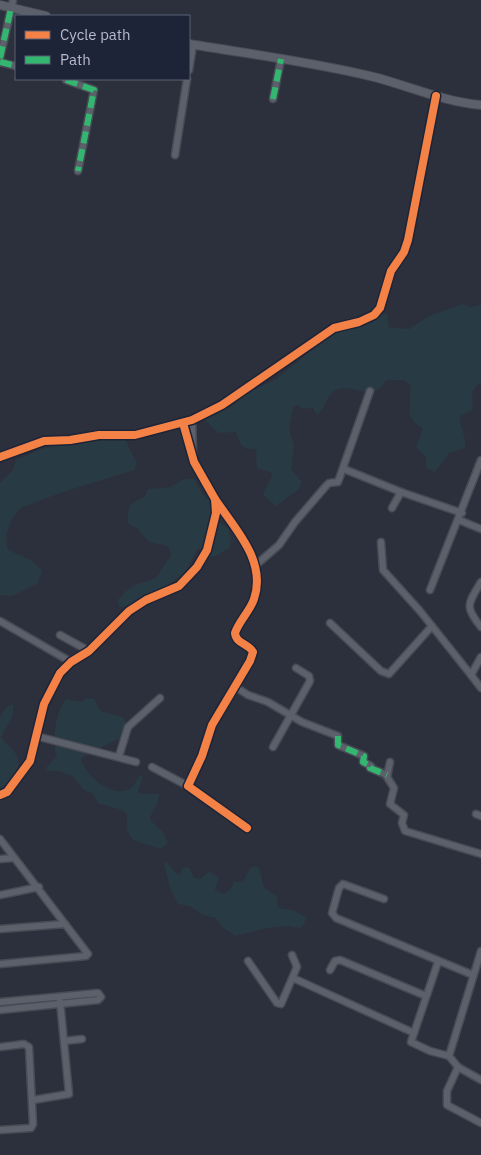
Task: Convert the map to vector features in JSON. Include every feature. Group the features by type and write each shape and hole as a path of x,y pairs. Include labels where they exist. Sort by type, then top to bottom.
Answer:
{"street":[{"path":"0,5 12,4 43,15"},
{"path":"0,58 12,4"},
{"path":"190,58 191,45 281,59 374,78 436,96 481,105"},
{"path":"273,99 281,59"},
{"path":"0,62 15,66"},
{"path":"68,80 94,90 78,170"},
{"path":"175,155 187,80"},
{"path":"0,457 44,441 70,440 99,435 135,435 192,420 222,405 334,328 359,322 374,315 380,308 391,271 408,240 436,96"},
{"path":"257,564 279,545 295,522 326,486 329,483 338,482 370,391"},
{"path":"188,786 202,756 212,725 253,652 250,647 240,642 235,633 253,602 258,584 257,564 215,499 193,458 191,444 192,420"},
{"path":"183,423 191,444"},
{"path":"430,590 462,513 481,460"},
{"path":"344,469 401,492 462,513"},
{"path":"392,508 401,492"},
{"path":"0,795 7,792 30,761 44,704 53,682 71,662 89,651 129,610 146,600 179,586 197,567 207,550 212,533 216,513 215,499"},
{"path":"459,520 481,529"},
{"path":"381,542 383,570 432,626 481,688"},
{"path":"481,582 468,605 469,612 481,627"},
{"path":"0,621 71,662"},
{"path":"330,623 385,673 392,672 432,626"},
{"path":"60,635 89,651"},
{"path":"471,675 481,657"},
{"path":"273,747 289,714 310,681 309,676 296,668"},
{"path":"234,686 252,697 268,702 302,722 338,736 338,745 364,756 363,762 370,768 387,774"},
{"path":"119,756 128,726 160,698"},
{"path":"36,736 119,756 136,762"},
{"path":"390,762 387,774 394,788 391,807 404,815 402,823 406,831 481,854"},
{"path":"152,767 188,786 247,828"},
{"path":"0,839 39,887 87,952 88,956 0,964"},
{"path":"0,859 14,858"},
{"path":"384,899 343,884 339,888 332,913 336,918 473,976"},
{"path":"0,895 39,887"},
{"path":"0,929 65,924"},
{"path":"449,1056 481,951"},
{"path":"248,961 279,1004 282,1002 293,978 297,964 292,955"},
{"path":"330,970 335,961 340,960 426,996"},
{"path":"438,962 412,1044 449,1056 458,1067 480,1077"},
{"path":"293,978 414,1033"},
{"path":"0,1002 60,1001 98,1000 101,997 98,994 60,1001 0,1010"},
{"path":"32,1100 69,1094 60,1001"},
{"path":"64,1041 82,1039"},
{"path":"0,1047 24,1044 29,1046 32,1100 32,1127 0,1130"},
{"path":"458,1067 447,1091 447,1105 481,1123"}],"shaded area":[{"path":"463,304 470,307 481,305 481,383 473,391 473,410 460,416 465,448 449,453 435,472 426,468 426,457 416,447 423,429 414,422 409,412 411,386 404,380 386,380 381,387 369,392 343,388 336,390 332,392 323,409 317,415 313,408 303,409 298,405 293,407 289,429 294,445 291,469 302,482 299,489 276,506 263,495 272,473 257,468 256,449 248,449 242,446 236,432 219,433 205,421 206,417 234,405 243,395 275,380 328,337 346,327 369,322 386,313 388,316 388,327 409,329 429,316"},
{"path":"113,439 125,440 137,463 134,470 63,492 21,508 8,528 6,539 8,550 31,560 42,570 38,583 12,596 0,595 0,483 13,470 16,460 42,449 65,443"},
{"path":"184,479 194,479 203,495 209,500 213,518 228,528 231,538 230,548 213,557 198,548 186,570 179,577 141,600 124,607 119,607 118,600 125,592 135,585 156,578 171,555 168,546 149,542 137,528 129,524 127,521 130,505 145,496 148,489 171,487"},
{"path":"66,699 81,702 86,699 94,699 100,711 123,717 126,724 120,738 81,758 82,762 96,780 110,789 125,791 133,786 141,775 143,777 138,791 141,794 159,794 158,801 150,817 151,821 162,831 168,843 161,849 133,840 127,830 127,814 122,810 98,803 93,794 83,789 72,776 59,771 48,771 46,768 57,756 54,743 57,719 62,704"},
{"path":"13,705 13,715 1,737 17,755 17,770 15,779 0,788 0,717 7,706"},
{"path":"164,863 167,863 178,875 181,873 182,868 189,867 194,878 200,879 209,872 219,877 215,890 223,894 231,889 234,882 243,882 250,868 256,866 259,868 264,887 277,897 278,908 293,910 307,918 301,928 289,926 267,928 235,936 221,926 216,918 203,915 190,906 178,904 170,888"}],"marked path":[{"path":"0,58 11,8"},
{"path":"273,99 281,59"},
{"path":"0,62 15,66"},
{"path":"66,80 94,90 78,171"},
{"path":"338,736 338,745 364,756 363,762 371,766 370,768 387,775"}],"cycle path":[{"path":"0,457 44,441 70,440 99,435 135,435 192,420 222,405 334,328 359,322 374,315 380,308 391,271 404,252 408,240 436,96"},
{"path":"0,795 7,792 30,761 44,704 60,673 71,662 89,651 129,611 146,600 179,586 197,567 207,550 216,513 215,499 194,462 183,423"},
{"path":"215,499 240,534 253,559 257,585 254,599 235,633 236,637 253,652 250,661 212,725 202,756 188,786 247,828"}]}
